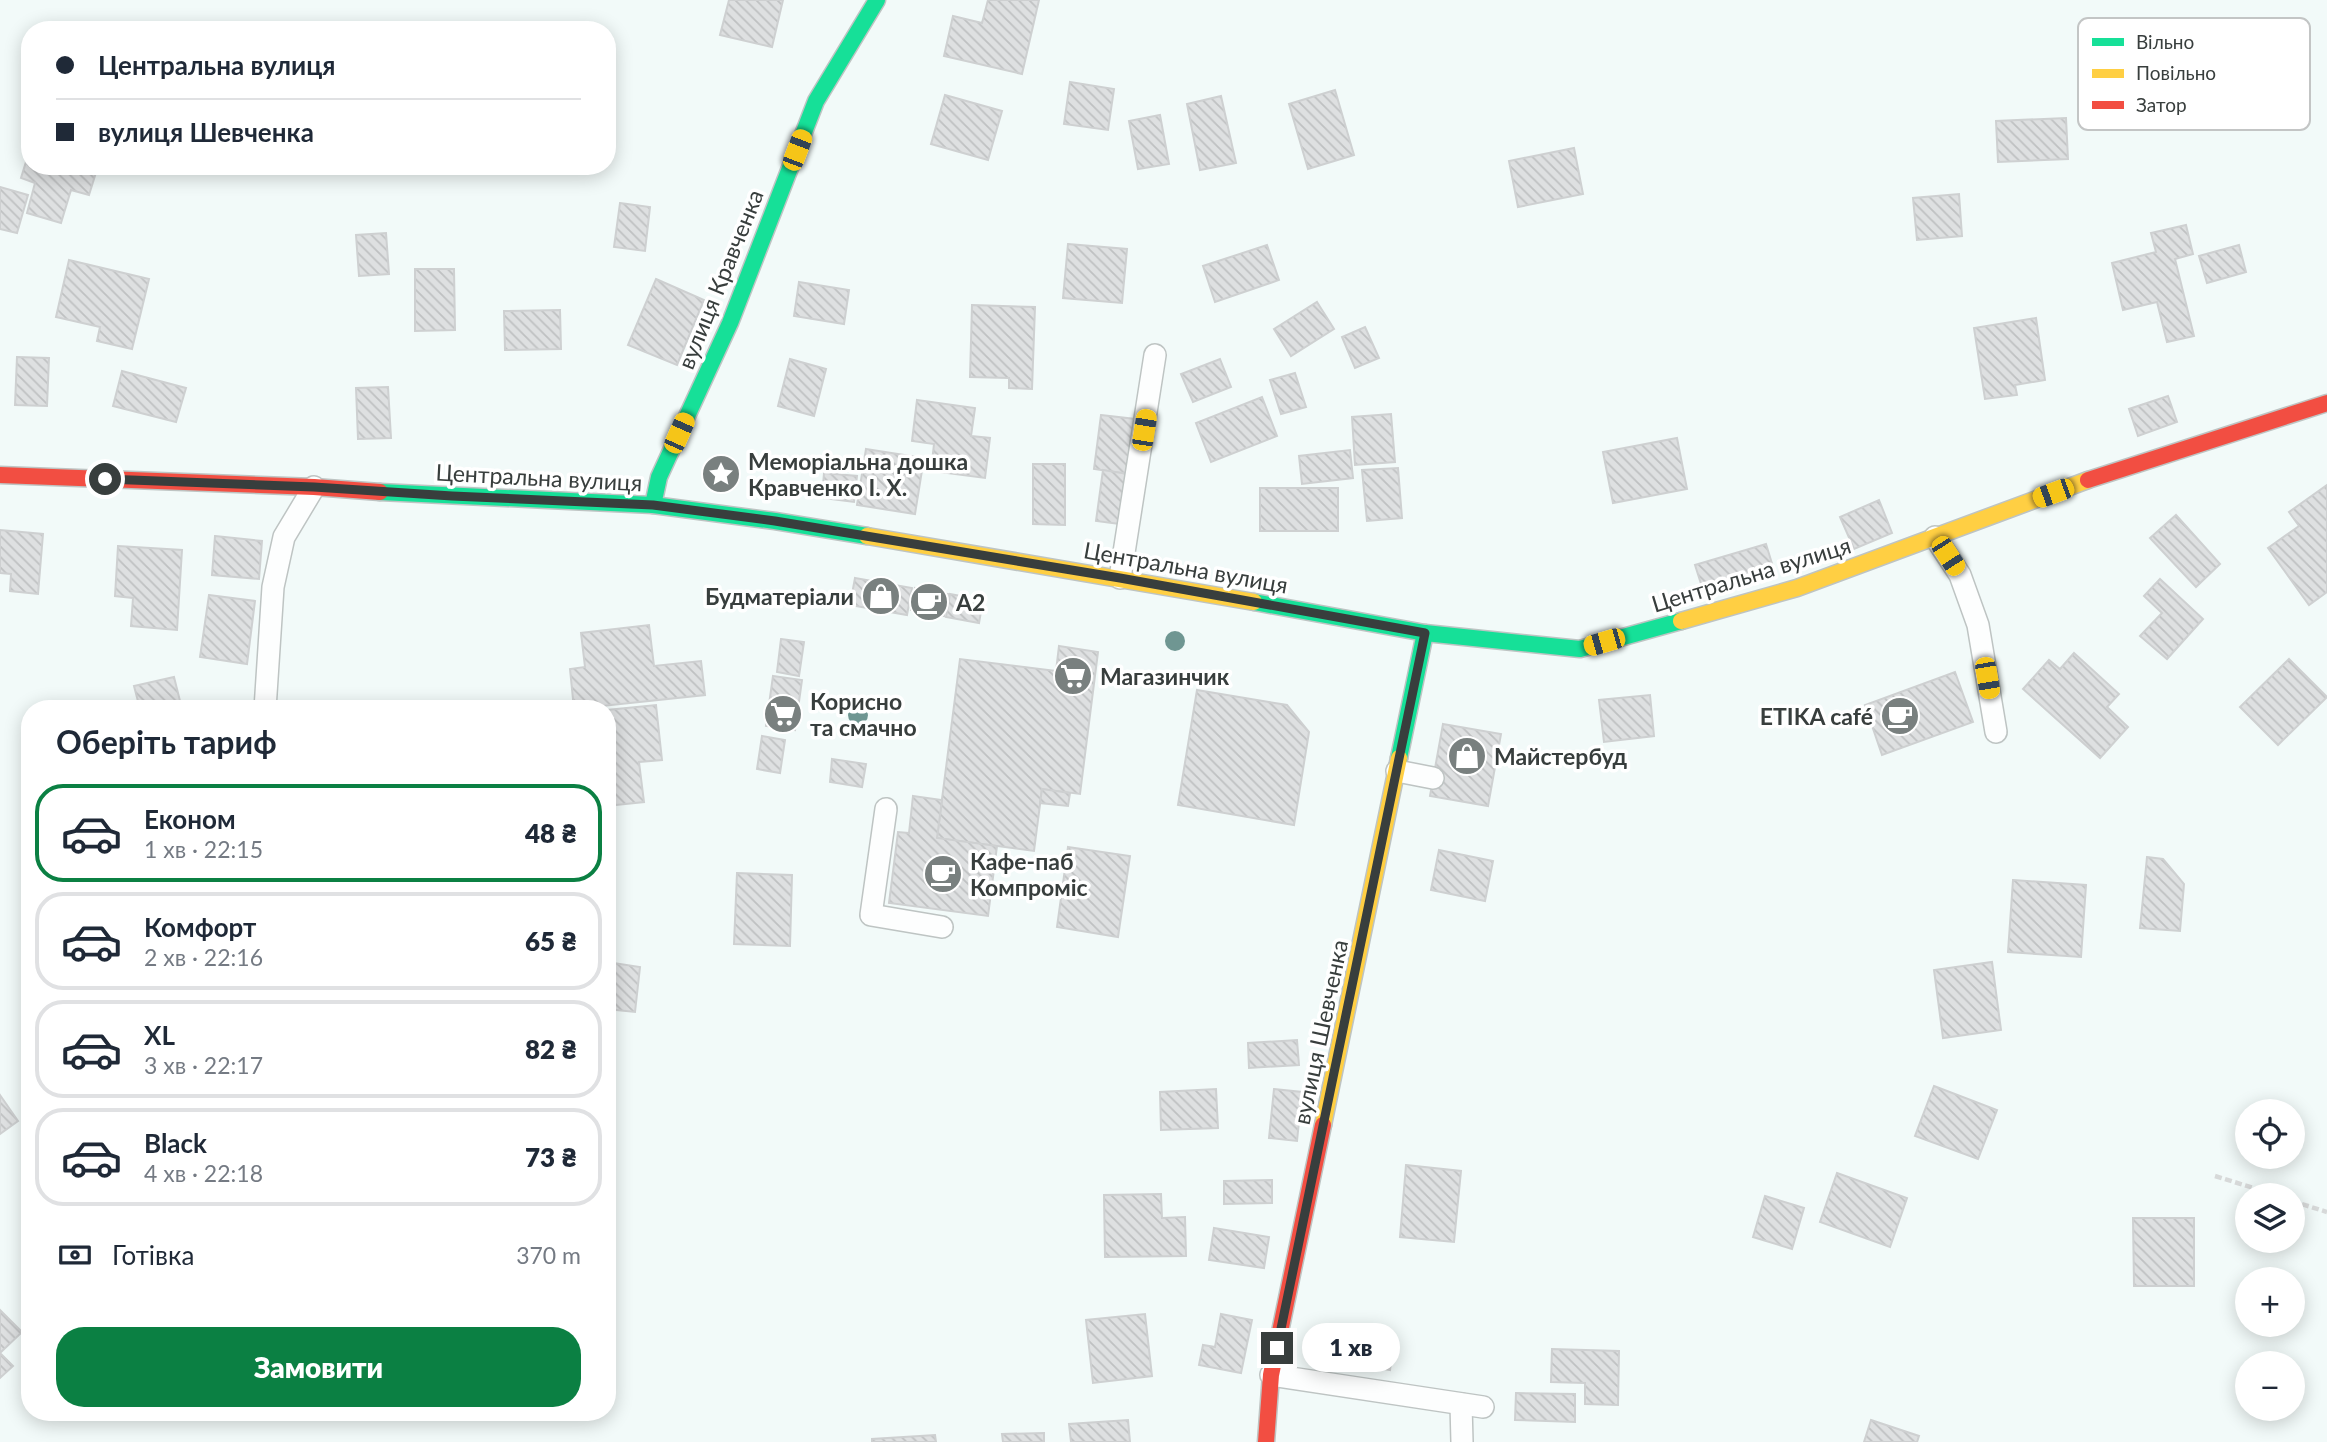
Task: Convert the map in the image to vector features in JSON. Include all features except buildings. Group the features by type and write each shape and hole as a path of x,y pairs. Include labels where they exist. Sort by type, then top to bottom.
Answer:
{"street":[{"name":"вулиця Кравченка","path":"653,505 659,477 730,323 816,101 877,0"},
{"name":"Центральна вулиця","path":"0,475 314,487 653,505 775,521 1120,578 1425,633 1580,649 1797,588 2124,467 2327,404"},
{"name":"вулиця Шевченка","path":"1266,1442 1271,1375 1425,633"}],"lane":[{"path":"1120,578 1155,355"},
{"path":"266,700 274,587 284,537 314,487"},
{"path":"1935,537 1960,575 1978,625 1996,732"},
{"path":"1397,771 1433,778"},
{"path":"886,809 871,915 942,926"},
{"path":"1271,1375 1483,1407"},
{"path":"1461,1404 1462,1442"}],"path":[{"path":"2216,1176 2238,1183"},
{"path":"2305,1205 2327,1212"}],"traffic: fast":[{"path":"653,505 659,477 730,323 816,101 877,0"},
{"path":"380,492 653,505 867,536"},
{"path":"1254,602 1425,633 1580,649 1681,621"},
{"path":"1399,758 1425,633"}],"traffic: slow":[{"path":"1681,621 1797,588 2088,480"},
{"path":"867,536 1254,602"},
{"path":"1323,1125 1399,758"}],"traffic: jam":[{"path":"2088,480 2327,403"},
{"path":"0,475 380,492"},
{"path":"1266,1442 1271,1375 1323,1125"}],"place":[{"name":"Меморіальна дошка Кравченко І. Х.","path":"721,474"},
{"name":"Будматеріали","path":"881,596"},
{"name":"А2","path":"929,602"},
{"name":"Магазинчик","path":"1073,676"},
{"name":"Корисно та смачно","path":"783,714"},
{"name":"ETIKA café","path":"1900,716"},
{"name":"Майстербуд","path":"1467,756"},
{"name":"Кафе-паб Компроміс","path":"943,874"}],"route":[{"path":"105,479 653,505 775,521 1120,578 1425,633 1277,1348"}]}
